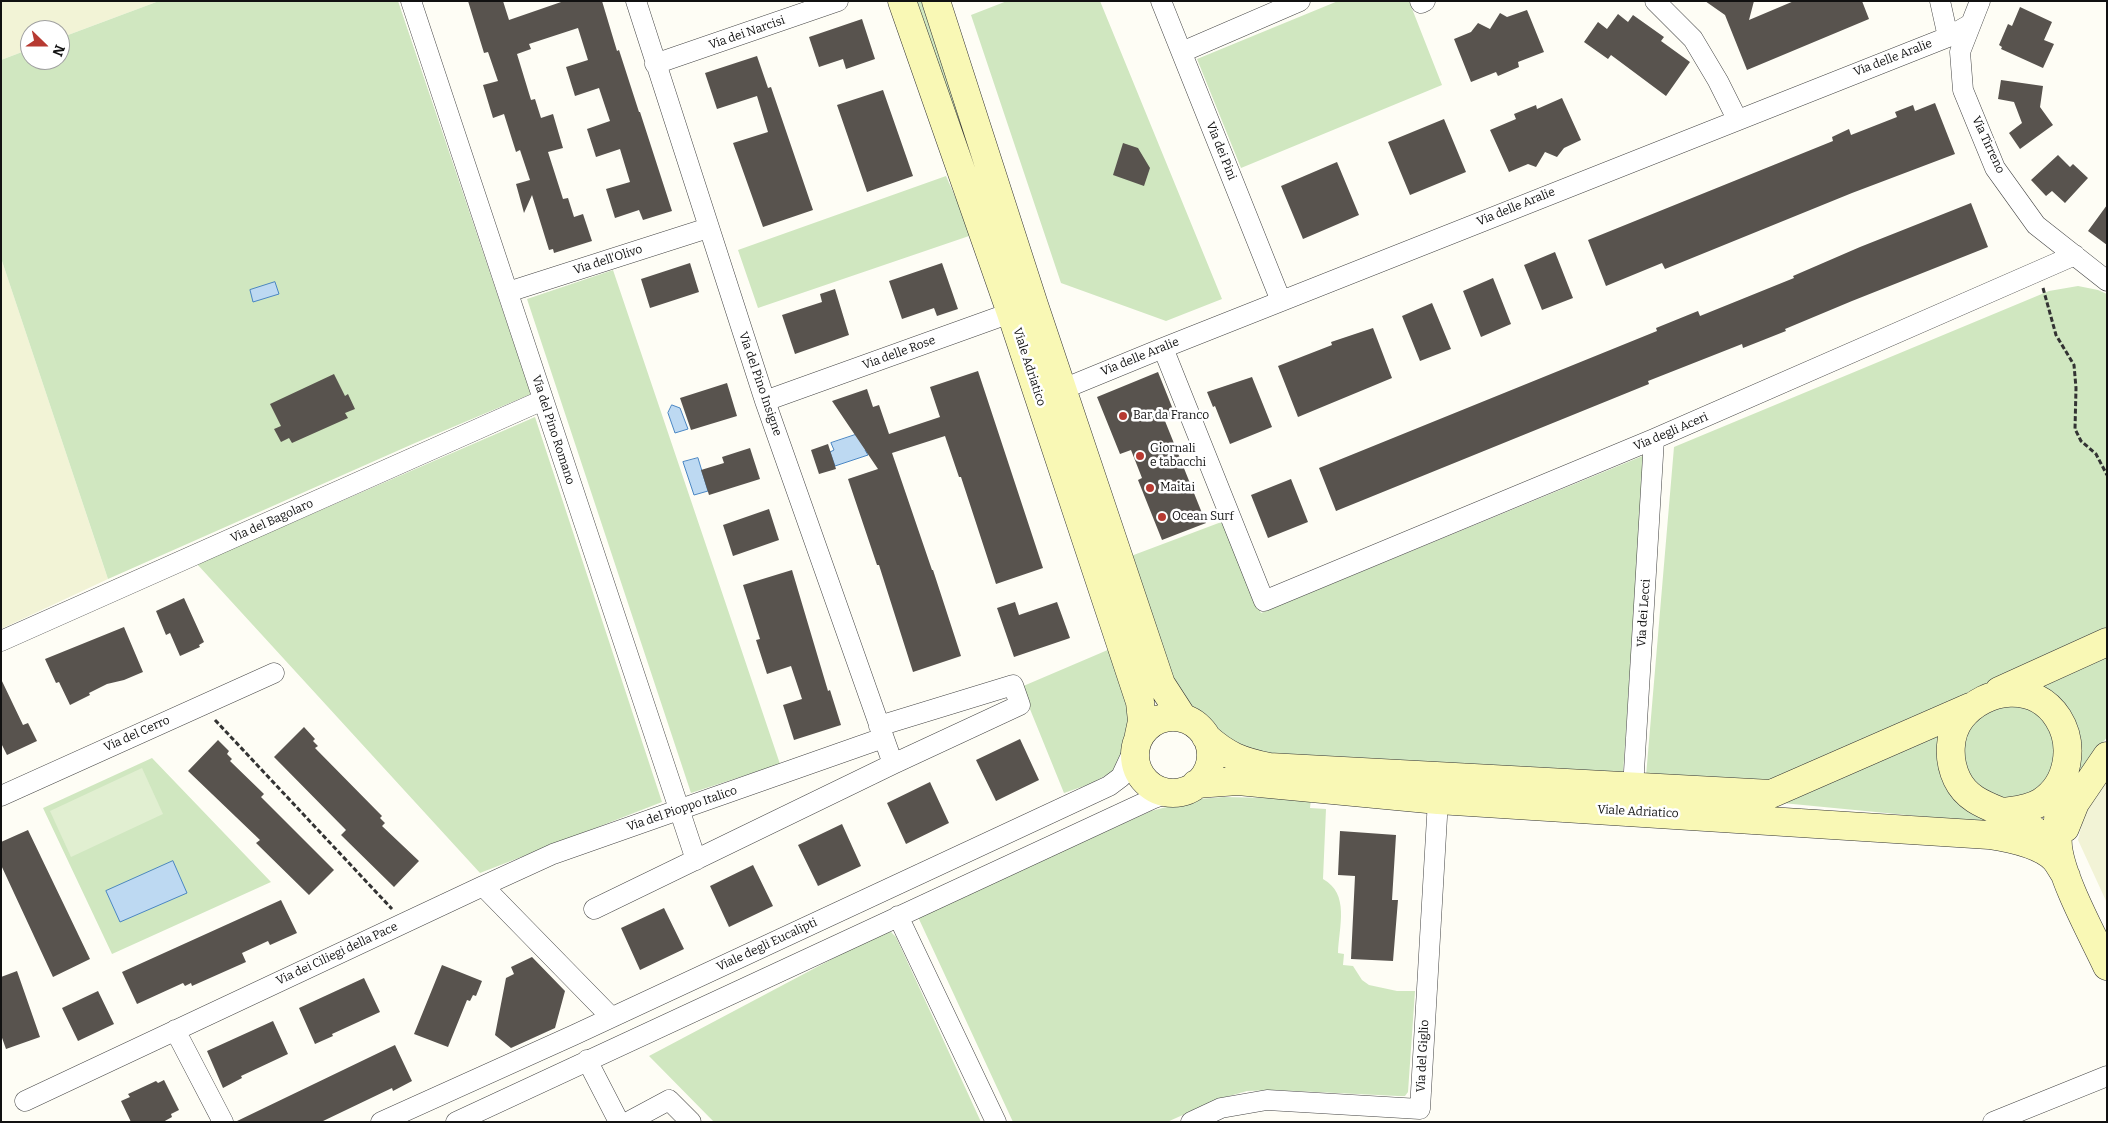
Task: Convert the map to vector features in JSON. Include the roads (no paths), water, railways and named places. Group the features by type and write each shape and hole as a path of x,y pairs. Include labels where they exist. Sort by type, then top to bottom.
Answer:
{"street":[{"name":"Via del Pino Romano","path":"411,1 696,860"},
{"name":"Via del Pino Insigne","path":"636,1 764,401 893,764"},
{"name":"Via dei Narcisi","path":"655,64 838,1"},
{"name":"Viale Adriatico","path":"902,1 1023,309 1062,389 1161,684 1183,718"},
{"name":"Viale Adriatico","path":"936,1 1023,309 1140,702 1142,720 1137,742"},
{"name":"Via dei Pini","path":"1161,1 1281,300"},
{"path":"1182,52 1300,1"},
{"path":"1420,1 1421,3 1425,1"},
{"path":"1655,1 1693,39 1718,81 1737,119"},
{"path":"1940,1 1948,36"},
{"name":"Via Tirreno","path":"1980,1 1960,52 1962,90 1996,168 2036,224 2107,281"},
{"name":"Via delle Aralie","path":"1062,389 1281,300 1948,36 1969,25"},
{"name":"Via dell'Olivo","path":"508,292 708,228"},
{"name":"Via degli Aceri","path":"1163,348 1264,601 1654,439 2075,255"},
{"name":"Via delle Rose","path":"764,401 1023,309"},
{"name":"Via del Bagolaro","path":"1,642 543,400"},
{"name":"Via dei Lecci","path":"1633,788 1654,439"},
{"path":"2107,642 1978,702 1958,723 1951,741 1951,761 1957,780 1969,795 1985,806 2004,812 2032,828 2046,842 2059,861 2107,966"},
{"name":"Via del Cerro","path":"1,796 274,673"},
{"name":"Via del Pioppo Italico","path":"483,886 553,854 679,810 881,732 927,711 1013,685 1020,705 893,764 594,909"},
{"path":"1978,702 2006,692 2026,695 2044,703 2058,717 2066,734 2068,754 2058,808 2059,861"},
{"name":"Viale Adriatico","path":"1206,737 1230,756 1242,762 1269,766 1633,788 1771,794 1978,702"},
{"path":"927,711 939,742"},
{"path":"456,1122 1152,799 1168,793 1181,792 1196,784 1209,769 1211,756 1206,737 1195,723 1171,716 1158,719 1148,726 1137,742 1135,760 1138,772 1146,783 1156,790 1168,793"},
{"name":"Viale degli Eucalipti","path":"381,1122 1109,786 1121,777 1137,742"},
{"path":"2059,861 2075,803 2107,756"},
{"path":"2004,812 2023,809 2041,802 2055,789 2064,772"},
{"name":"Viale Adriatico","path":"1196,784 1238,781 1438,800 1989,835 2018,840 2059,861"},
{"name":"Via del Giglio","path":"1191,1122 1221,1108 1267,1100 1420,1109 1438,800"},
{"path":"483,886 611,1017"},
{"name":"Via dei Ciliegi della Pace","path":"25,1101 483,886"},
{"path":"898,916 996,1122"},
{"path":"175,1030 223,1122"},
{"path":"587,1060 619,1122"},
{"path":"1993,1122 2107,1076"},
{"path":"628,1122 669,1100 691,1122"}],"water":[{"path":"275,282 279,294 253,302 250,290"},
{"path":"672,405 680,408 688,429 675,433 668,413"},
{"path":"867,431 870,445 865,450 868,455 835,466 830,452 834,450 831,443"},
{"path":"698,458 708,491 694,495 683,462"},
{"path":"173,861 187,893 120,922 106,891"}],"place":[{"name":"Bar da Franco","path":"1123,416"},
{"name":"Giornali e tabacchi","path":"1140,456"},
{"name":"Maitai","path":"1150,488"},
{"name":"Ocean Surf","path":"1162,517"}]}
